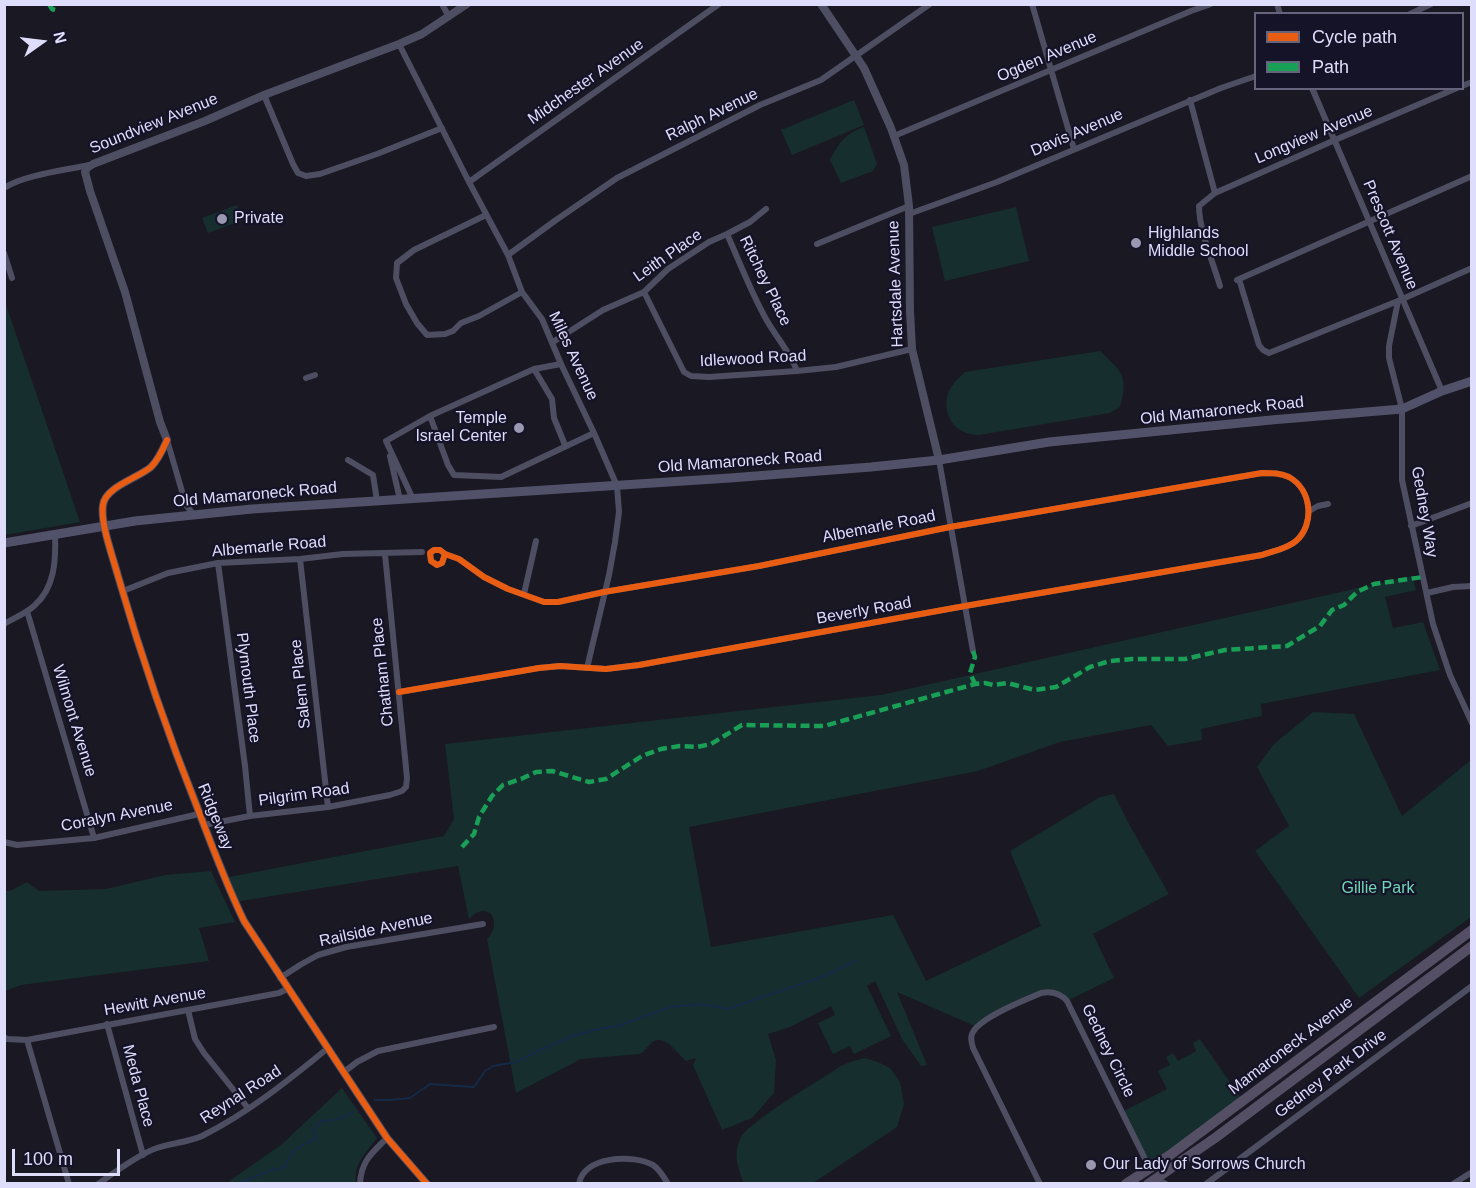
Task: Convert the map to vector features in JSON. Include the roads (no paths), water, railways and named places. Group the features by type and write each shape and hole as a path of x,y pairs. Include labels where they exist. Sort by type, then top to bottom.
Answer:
{"main road":[{"name":"Old Mamaroneck Road","path":"4,543 135,521 273,507 617,486 871,467 939,460 1049,442 1402,409 1442,391 1472,381"},
{"name":"Mamaroneck Avenue","path":"1152,1179 1472,930"},
{"name":"Mamaroneck Avenue","path":"1126,1184 1152,1179 1215,1138 1472,946"}],"street":[{"path":"442,4 450,17"},
{"name":"Soundview Avenue","path":"194,515 186,505 160,422 125,292 90,191 85,172 87,168 264,95 399,44 450,17 467,4"},
{"name":"Midchester Avenue","path":"469,182 719,4"},
{"name":"Hartsdale Avenue","path":"821,4 864,68 894,135 904,165 909,210 912,350 939,460 973,651"},
{"name":"Ralph Avenue","path":"508,255 617,178 760,105 821,80 930,4"},
{"path":"1032,4 1074,149"},
{"name":"Ogden Avenue","path":"894,135 1190,8 1211,4"},
{"path":"1414,12 1431,4"},
{"name":"Miles Avenue","path":"399,44 508,255 522,292 542,319 617,486 619,512 609,575 587,668"},
{"name":"Davis Avenue","path":"817,244 909,210 997,182 1190,100 1254,77"},
{"name":"Prescott Avenue","path":"1313,90 1370,221 1400,300 1442,391"},
{"name":"Longview Avenue","path":"1215,193 1452,90"},
{"path":"264,95 297,173 306,176 320,174 377,154 442,128"},
{"path":"1190,100 1215,193 1199,206 1199,213 1220,286"},
{"path":"4,188 23,179 93,164"},
{"path":"1472,176 1238,279 1259,345 1263,350 1270,352 1400,300 1472,268"},
{"name":"Leith Place","path":"553,342 603,310 644,292 668,269 709,242 750,222 766,209"},
{"path":"486,215 414,250 397,263 396,278 406,304 427,335 445,334 453,331 461,323 479,316 522,292"},
{"name":"Ritchey Place","path":"727,234 767,321 793,360 797,371"},
{"path":"4,253 12,278"},
{"name":"Idlewood Road","path":"644,292 684,372 691,376 732,376 836,367 912,350"},
{"name":"Gedney Way","path":"1400,300 1389,346 1389,358 1402,409 1402,480 1433,624 1450,675 1472,723"},
{"path":"386,441 430,416 534,369 561,364"},
{"path":"534,369 552,399 554,418 565,445"},
{"path":"306,378 315,375"},
{"path":"430,416 454,476 501,477 594,433"},
{"name":"Ridgeway","path":"167,440 152,466 112,491 105,498 102,511 123,591 173,747 228,889 244,921 387,1138 427,1184"},
{"path":"386,441 413,499"},
{"path":"386,441 400,500"},
{"path":"348,460 373,475 377,501"},
{"name":"Albemarle Road","path":"445,554 459,559 484,577 508,589 544,602 558,602 759,566 950,527 1262,473 1277,473 1299,484 1306,496 1309,511"},
{"path":"1411,526 1472,503"},
{"path":"1309,511 1328,504"},
{"name":"Beverly Road","path":"399,692 539,668 560,666 606,669 639,665 1262,555 1284,548 1304,533 1309,511"},
{"path":"4,624 27,611 43,597 51,581 55,563 55,534"},
{"path":"524,594 536,541"},
{"name":"Albemarle Road","path":"123,591 168,573 218,563 300,559 343,554 422,552"},
{"name":"Chatham Place","path":"384,554 399,692 406,787"},
{"name":"Salem Place","path":"300,559 328,807"},
{"name":"Plymouth Place","path":"218,563 250,816"},
{"path":"1427,593 1472,586"},
{"name":"Wilmont Avenue","path":"27,611 94,838"},
{"name":"Pilgrim Road","path":"204,825 250,816 328,807 390,795 406,787"},
{"name":"Coralyn Avenue","path":"4,842 17,845 94,838 199,814"},
{"name":"Railside Avenue","path":"280,978 318,955 346,947 483,924"},
{"name":"Gedney Park Drive","path":"1206,1184 1472,986"},
{"name":"Hewitt Avenue","path":"4,1037 27,1040 279,993 287,989"},
{"name":"Gedney Circle","path":"1040,1184 971,1041 973,1031 987,1018 1041,993 1048,992 1059,994 1067,1001 1152,1179"},
{"path":"188,1010 195,1039 248,1108"},
{"name":"Meda Place","path":"107,1024 143,1155"},
{"path":"344,1072 378,1051 494,1027"},
{"path":"27,1040 69,1184"},
{"name":"Reynal Road","path":"98,1184 155,1148 200,1137 296,1075 328,1048"},
{"path":"360,1184 363,1166 369,1156 387,1138"},
{"path":"579,1184 583,1173 590,1166 610,1159 642,1161 654,1166 668,1184"},
{"path":"1453,1184 1472,1172"},
{"path":"1152,1179 1166,1184"}],"waterway":[{"path":"375,1100 410,1098 430,1084 474,1087 485,1071 493,1066 516,1062 575,1035 618,1026 670,1007 701,1004 727,1009 822,977 855,961"},
{"path":"237,1184 285,1167 293,1152 317,1138 313,1130 322,1121 339,1119 353,1112"}],"place":[{"name":"Private","path":"222,219"},
{"name":"Highlands Middle School","path":"1136,243"},
{"name":"Temple Israel Center","path":"519,428"},
{"name":"Our Lady of Sorrows Church","path":"1091,1165"}],"park label":[{"name":"Gillie Park","path":"1378,889"}]}
